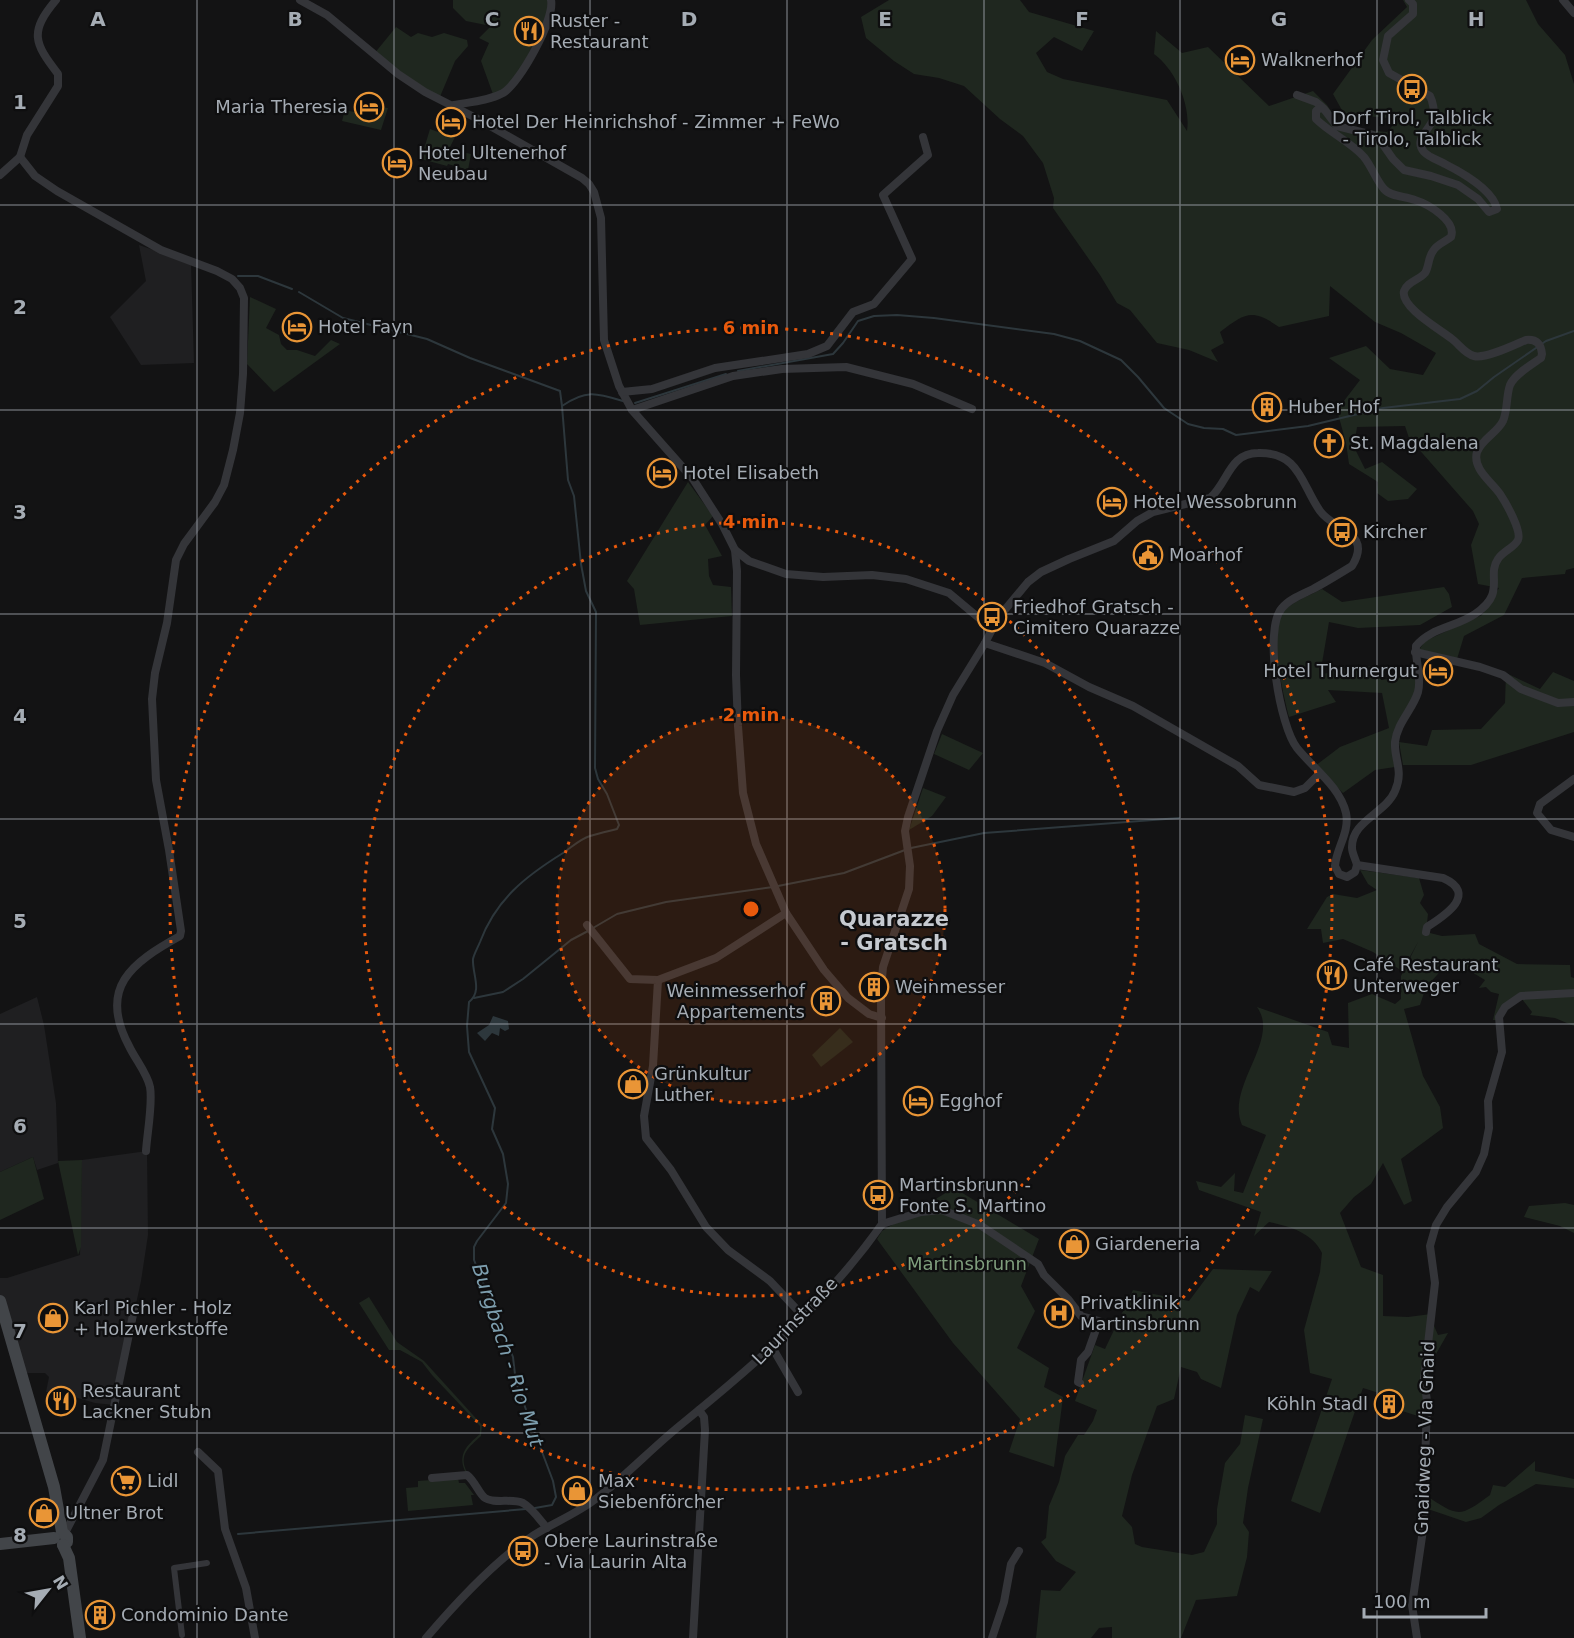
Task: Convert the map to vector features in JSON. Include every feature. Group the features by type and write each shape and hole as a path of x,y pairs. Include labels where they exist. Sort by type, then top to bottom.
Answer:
{"main road":[{"path":"0,1301 54,1487 61,1537 69,1558 80,1638"},
{"path":"0,1544 61,1537"}],"street":[{"path":"0,175 20,157 27,135 49,101 59,79 58,74 41,53 38,32 44,16 57,0"},
{"path":"300,0 327,15 398,74 425,92 453,105 582,178 591,187 601,218 604,340 622,392 632,410 693,479 722,524 735,550 737,571 736,675 743,793 756,844 786,913 824,970 848,998 869,1014 882,1018"},
{"path":"453,105 490,98 509,88 537,44 551,11 551,0"},
{"path":"1296,95 1316,102 1327,111 1337,126 1372,135 1380,140 1404,170 1431,176 1458,186 1478,200 1489,212 1497,209 1493,199 1478,184 1424,152 1421,140 1433,120 1433,101 1430,96 1395,77 1386,68 1383,60 1388,36 1413,14 1413,4 1409,0"},
{"path":"1563,0 1574,13"},
{"path":"1080,1383 1078,1382 1081,1359 1088,1352 1099,1322 1082,1316 1044,1275 1038,1264 980,1225 942,1210 921,1212 882,1224 883,967 909,889 910,866 905,831 937,731 953,694 992,629 1015,596 1028,582 1041,572 1114,541 1137,521 1153,512 1210,498 1216,493 1232,464 1254,453 1267,453 1279,456 1300,472 1319,510 1324,516 1347,531 1354,538 1358,548 1357,557 1352,566 1290,601 1281,608 1275,623 1276,674 1287,729 1295,746 1333,788 1346,814 1346,828 1335,866 1339,874 1347,877 1355,872 1358,865 1352,848 1358,829 1391,799 1399,783 1395,741 1419,687 1416,646 1426,636 1473,616 1486,606 1494,590 1495,568 1498,559 1518,541 1516,524 1500,495 1481,471 1477,453 1502,423 1512,382 1540,358 1542,351 1537,342 1526,340 1483,357 1474,357 1417,314 1407,303 1404,291 1424,274 1433,250 1451,237 1451,228 1448,222 1428,206 1416,200 1390,194 1384,189 1363,156 1316,118 1316,111 1322,107"},
{"path":"622,392 652,389 715,368 808,354 827,346 853,312 874,304 912,259 883,195 928,155 923,137"},
{"path":"20,157 35,176 57,191 161,250 232,279 240,288 244,298 243,374 240,413 233,450 224,485 218,497 188,538 176,560 167,623 155,673 152,699 156,780 181,931 180,936 148,955 130,972 117,998 116,1008 120,1029 150,1087 146,1151"},
{"path":"632,410 733,376 782,369 846,367 914,384 972,409"},
{"path":"735,550 749,561 786,574 823,577 872,575 917,583 949,593 992,629"},
{"path":"985,643 1045,663 1089,687 1133,706 1238,766 1259,785 1294,792 1305,788 1319,774"},
{"path":"1415,652 1495,672 1503,675 1521,689 1558,703 1574,702"},
{"path":"1574,779 1540,804 1537,813 1551,830 1574,837"},
{"path":"1358,865 1443,878 1453,882 1457,888 1458,897 1455,908 1427,927 1426,932"},
{"path":"590,928 630,979 658,980 716,958 786,913"},
{"path":"658,980 653,1066 644,1116 646,1137 671,1170 706,1227 728,1250 770,1281 803,1316"},
{"name":"Gnaidweg - Via Gnaid","path":"1417,1638 1412,1605 1423,1530 1427,1401 1424,1379 1435,1283 1430,1246 1436,1225 1447,1207 1476,1172 1485,1154 1489,1128 1488,1101 1502,1052 1499,1017 1505,1007 1521,996 1574,993"},
{"name":"Laurinstraße","path":"426,1638 469,1591 519,1546 597,1498 772,1347 839,1277 882,1224"},
{"path":"61,1537 78,1510 103,1460 134,1310"},
{"path":"772,1347 798,1392"},
{"path":"693,1638 705,1430 704,1417 699,1410"},
{"path":"198,1452 218,1471 225,1529 246,1588 255,1638"},
{"path":"432,1478 467,1475 475,1482 487,1500 520,1502 547,1528"},
{"path":"992,1638 1004,1602 1011,1564 1019,1551"},
{"path":"182,1635 174,1568 207,1563"}],"shaded area":[{"path":"139,245 191,263 194,363 141,365 110,317 146,281"},
{"path":"37,997 44,1025 56,1103 58,1163 37,1170 33,1157 0,1172 0,1014"},
{"path":"493,1016 508,1021 509,1029 505,1031 500,1028 499,1036 492,1033 485,1041 477,1033 489,1025"},
{"path":"147,1151 148,1235 141,1281 114,1405 95,1403 50,1390 46,1392 49,1377 45,1373 21,1373 0,1306 0,1278 7,1278 80,1255 82,1160"}],"green space":[{"path":"453,0 551,0 552,5 515,82 494,97 481,61 489,43 479,38 491,26 466,21 453,8"},
{"path":"889,0 1020,0 1029,12 1094,31 1082,51 1054,37 1036,53 1047,72 1063,79 1167,100 1187,131 1188,121 1180,88 1169,69 1154,54 1156,31 1182,53 1208,47 1269,106 1313,91 1327,105 1339,123 1365,130 1387,132 1394,124 1388,118 1344,114 1333,94 1372,40 1407,7 1403,0 1526,0 1538,24 1565,55 1574,84 1574,568 1566,570 1565,574 1522,578 1504,615 1464,636 1457,659 1419,650 1425,641 1482,615 1499,588 1478,584 1471,545 1479,524 1473,511 1409,438 1405,426 1357,427 1354,447 1365,469 1382,462 1417,489 1408,499 1388,501 1377,493 1378,482 1349,464 1337,410 1360,380 1329,358 1366,346 1390,369 1423,375 1436,353 1401,333 1375,322 1330,286 1329,316 1279,327 1255,315 1243,317 1220,332 1224,343 1211,350 1218,362 1189,350 1157,343 1130,310 1117,303 1053,208 1054,198 1043,163 1023,136 1000,119 964,86 939,78 914,74 866,38 861,17"},
{"path":"396,27 411,37 418,33 432,37 444,33 467,40 468,46 455,61 439,99 374,54"},
{"path":"380,107 388,108 381,130 342,121 345,110 377,117"},
{"path":"430,129 438,132 440,129 456,135 449,149 471,154 468,170 421,159"},
{"path":"250,297 276,309 266,328 279,335 281,344 287,350 297,350 315,356 331,340 340,344 274,392 247,364"},
{"path":"688,482 713,516 705,525 722,556 708,559 709,576 713,585 731,587 732,616 640,625 634,589 627,581"},
{"path":"1444,587 1449,594 1452,607 1420,625 1358,628 1329,622 1320,675 1349,667 1379,666 1381,680 1415,675 1416,691 1392,741 1395,767 1375,770 1343,793 1315,766 1340,747 1389,728 1382,693 1328,690 1336,702 1289,717 1278,662 1277,632 1280,620 1288,607 1322,589 1342,602"},
{"path":"1553,672 1574,681 1574,732 1471,765 1403,765 1399,742 1427,746 1432,730 1481,729 1505,703 1506,673 1540,689"},
{"path":"942,734 983,753 969,770 934,754"},
{"path":"923,788 946,797 932,816 909,830"},
{"path":"1360,870 1419,878 1424,895 1420,903 1428,914 1426,932 1442,936 1475,934 1479,944 1517,964 1570,965 1571,977 1574,978 1574,1026 1555,1018 1530,1015 1532,1012 1522,999 1516,999 1499,1020 1493,1020 1499,994 1491,992 1486,987 1479,988 1485,980 1465,968 1448,963 1426,987 1420,1005 1404,1009 1423,1076 1440,1107 1443,1128 1401,1159 1412,1201 1404,1205 1383,1163 1371,1184 1354,1197 1340,1213 1361,1267 1383,1275 1383,1316 1408,1317 1431,1314 1438,1335 1448,1333 1424,1379 1427,1419 1393,1408 1395,1398 1363,1388 1320,1513 1291,1501 1332,1379 1310,1373 1304,1330 1320,1272 1322,1253 1307,1235 1269,1222 1254,1236 1261,1212 1199,1190 1196,1181 1221,1187 1235,1173 1234,1191 1243,1193 1266,1135 1242,1125 1239,1110 1241,1095 1262,1034 1263,1020 1257,1007 1328,1032 1332,1045 1349,1048 1348,1003 1372,994 1395,1004 1401,999 1401,976 1418,942 1402,971 1373,952 1343,939 1323,943 1321,929 1307,929 1327,897 1333,894 1357,898 1377,890 1368,884"},
{"path":"840,1028 853,1042 821,1067 812,1055"},
{"path":"33,1157 44,1199 0,1220 0,1172"},
{"path":"82,1160 81,1247 78,1255 58,1161"},
{"name":"Martinsbrunn","path":"954,1188 1039,1239 1021,1286 1035,1311 1017,1348 1049,1368 1044,1387 1063,1397 1054,1467 1009,1452 1020,1419 953,1343 877,1239 882,1231"},
{"path":"1565,1203 1574,1205 1574,1233 1560,1226 1524,1217 1529,1206"},
{"path":"1213,1269 1272,1271 1259,1292 1250,1287 1237,1315 1221,1388 1201,1379 1197,1372 1181,1367 1174,1399 1157,1406 1132,1475 1122,1516 1132,1527 1135,1544 1192,1555 1204,1552 1217,1524 1217,1509 1225,1463 1240,1444 1245,1415 1263,1419 1248,1488 1243,1523 1249,1532 1247,1557 1237,1596 1196,1600 1181,1638 1112,1638 1112,1627 1099,1628 1091,1638 1036,1638 1041,1590 1060,1591 1076,1572 1056,1561 1041,1542 1046,1538 1049,1506 1059,1482 1065,1456 1078,1435 1084,1435 1097,1410 1075,1401 1095,1345 1105,1349 1133,1290 1189,1301"},
{"path":"369,1297 397,1342 424,1361 482,1425 481,1436 464,1456 466,1473 462,1461 464,1451 480,1434 480,1426 422,1362 400,1350 389,1350 359,1303"},
{"path":"1535,1461 1535,1471 1574,1479 1574,1488 1536,1484 1481,1518 1466,1522 1425,1508 1425,1495 1452,1511 1464,1511 1490,1495 1493,1485 1505,1487"},
{"path":"458,1478 459,1483 465,1483 474,1495 471,1495 473,1505 408,1511 406,1488 418,1487 418,1481"}],"waterway":[{"path":"238,276 258,276 292,289"},
{"path":"299,292 343,318 427,339 470,358 560,391 562,406"},
{"name":"Burgbach - Rio Mut","path":"738,371 833,354 858,321 874,316 934,318 1054,334 1080,341 1121,360 1164,408 1188,424 1223,429 1236,435 1308,426 1383,408 1460,399 1477,391 1546,341 1574,331"},
{"name":"Burgbach - Rio Mut","path":"635,403 726,374"},
{"name":"Burgbach - Rio Mut","path":"535,1508 552,1505 556,1497 553,1481 516,1383 513,1357 474,1260 474,1247 477,1241 506,1203 508,1184 503,1154 492,1129 495,1108 469,1052 467,1026 469,1002 476,988 474,957 487,927 504,901 525,880 579,841 617,829 619,825 595,768 596,612 586,591 581,564 574,496 568,480 562,406 578,397 592,394 623,401"},
{"path":"911,848 984,833 1179,818"},
{"path":"778,886 844,873 905,850"},
{"path":"593,928 617,914 666,902 773,887"},
{"path":"474,998 503,992 523,979 571,940 588,931"},
{"name":"Burgbach - Rio Mut","path":"238,1534 526,1509"}],"place":[{"name":"Ruster - Restaurant","path":"529,31"},
{"name":"Walknerhof","path":"1240,60"},
{"name":"Dorf Tirol, Talblick - Tirolo, Talblick","path":"1412,89"},
{"name":"Maria Theresia","path":"369,107"},
{"name":"Hotel Der Heinrichshof - Zimmer + FeWo","path":"451,122"},
{"name":"Hotel Ultenerhof Neubau","path":"397,163"},
{"name":"Hotel Fayn","path":"297,327"},
{"name":"Huber Hof","path":"1267,407"},
{"name":"St. Magdalena","path":"1329,443"},
{"name":"Hotel Elisabeth","path":"662,473"},
{"name":"Hotel Wessobrunn","path":"1112,502"},
{"name":"Kircher","path":"1342,532"},
{"name":"Moarhof","path":"1148,555"},
{"name":"Friedhof Gratsch - Cimitero Quarazze","path":"992,617"},
{"name":"Hotel Thurnergut","path":"1438,671"},
{"name":"Café Restaurant Unterweger","path":"1332,975"},
{"name":"Weinmesser","path":"874,987"},
{"name":"Weinmesserhof Appartements","path":"826,1001"},
{"name":"Grünkultur Luther","path":"633,1084"},
{"name":"Egghof","path":"918,1101"},
{"name":"Martinsbrunn - Fonte S. Martino","path":"878,1195"},
{"name":"Giardeneria","path":"1074,1244"},
{"name":"Privatklinik Martinsbrunn","path":"1059,1313"},
{"name":"Karl Pichler - Holz + Holzwerkstoffe","path":"53,1318"},
{"name":"Restaurant Lackner Stubn","path":"61,1401"},
{"name":"Köhln Stadl","path":"1389,1404"},
{"name":"Lidl","path":"126,1481"},
{"name":"Max Siebenförcher","path":"577,1491"},
{"name":"Ultner Brot","path":"44,1513"},
{"name":"Obere Laurinstraße - Via Laurin Alta","path":"523,1551"},
{"name":"Condominio Dante","path":"100,1615"}],"district":[{"name":"Quarazze - Gratsch","path":"894,931"}]}
